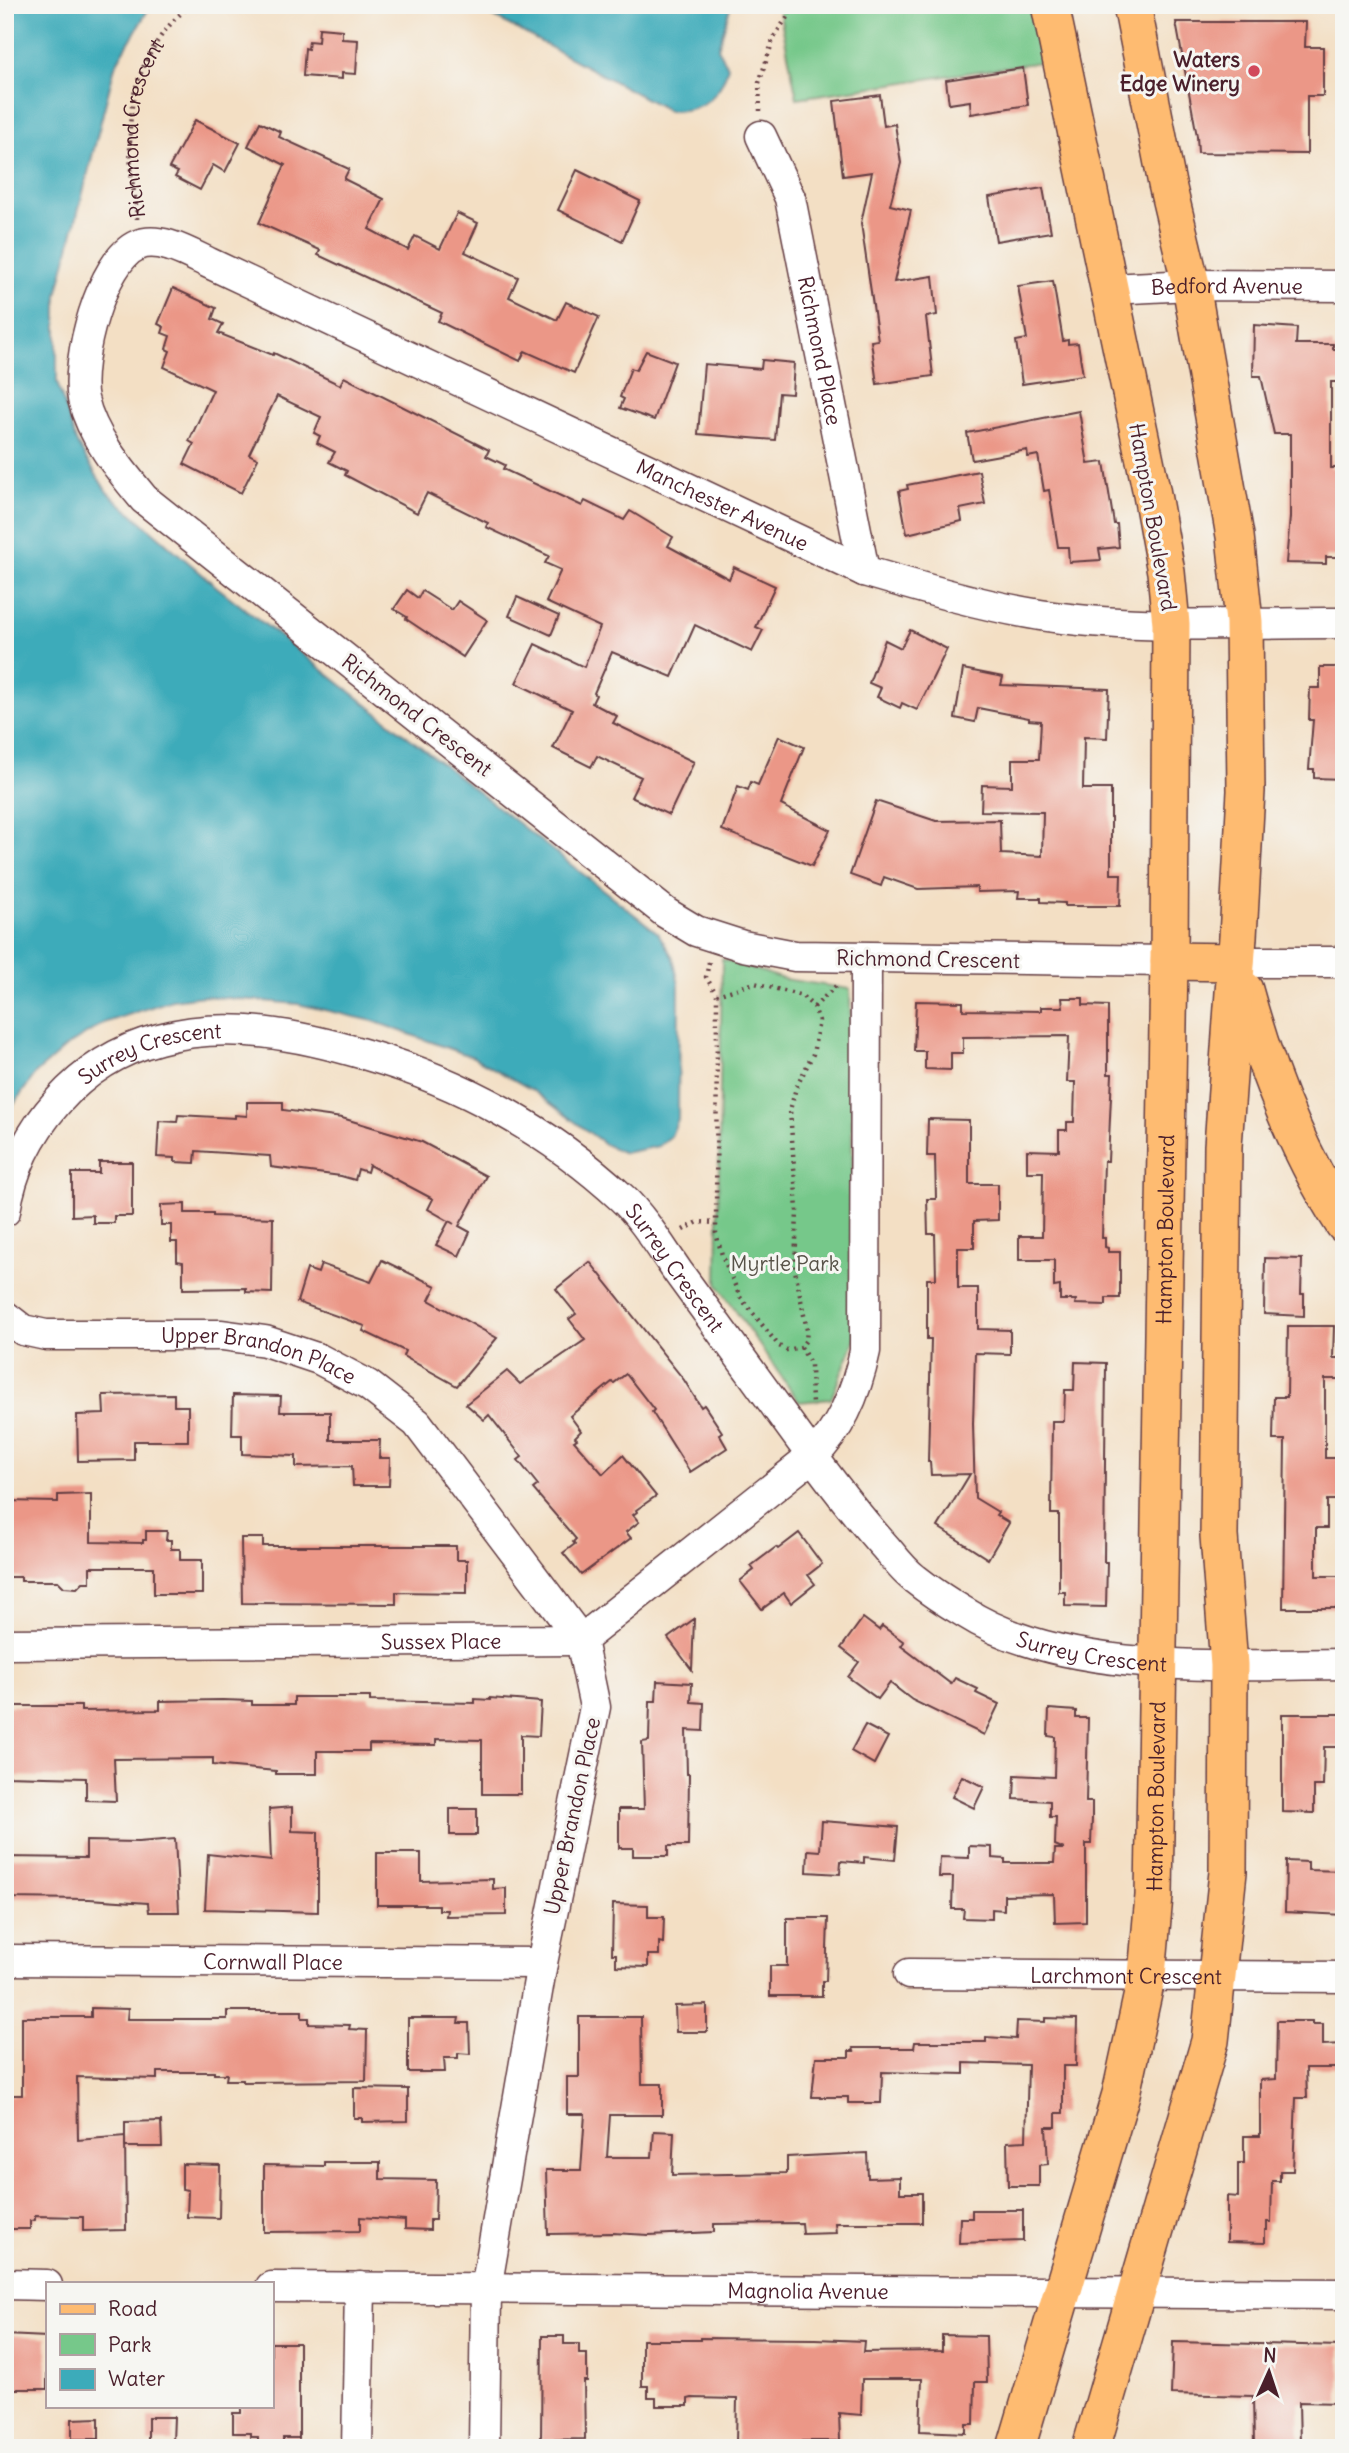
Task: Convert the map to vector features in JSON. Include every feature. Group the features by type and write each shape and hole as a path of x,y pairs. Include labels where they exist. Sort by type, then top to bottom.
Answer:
{"main road":[{"name":"Hampton Boulevard","path":"1016,2448 1121,2094 1147,1975 1154,1896 1169,961 1171,624 1166,572 1050,5"},
{"path":"1091,2448 1210,2041 1228,1872 1229,1665 1219,1536 1225,1128 1246,791 1244,622 1235,536 1191,285 1167,184 1132,5"},
{"name":"Richmond Crescent","path":"1169,961 1236,962"},
{"path":"1236,962 1257,1040 1294,1129 1328,1200 1344,1224"},
{"path":"1225,1128 1255,1115 1294,1129"}],"street":[{"name":"Richmond Place","path":"761,136 790,198 864,571"},
{"name":"Manchester Avenue","path":"139,244 164,245 191,254 864,571 956,598 1041,615 1117,623 1344,623"},
{"name":"Richmond Crescent","path":"139,244 123,254 101,294 82,360 83,398 92,425 117,466 144,499 666,913 696,931 743,946 795,956 1169,961"},
{"name":"Bedford Avenue","path":"1110,289 1191,285 1344,286"},
{"path":"581,1640 813,1456 827,1442 844,1414 859,1378 865,1351 866,958"},
{"path":"1236,962 1344,962"},
{"name":"Surrey Crescent","path":"5,1211 10,1181 26,1148 63,1094 100,1064 145,1042 186,1031 227,1030 280,1035 340,1047 406,1066 464,1089 518,1120 625,1200 864,1524 912,1577 967,1615 1013,1637 1061,1650 1115,1660 1229,1665 1344,1664"},
{"name":"Upper Brandon Place","path":"5,1316 23,1329 46,1335 222,1335 265,1341 319,1359 368,1385 417,1423 581,1640 595,1707 542,1963 486,2289 484,2448"},
{"name":"Sussex Place","path":"5,1644 581,1640"},
{"name":"Cornwall Place","path":"5,1960 542,1963"},
{"name":"Larchmont Crescent","path":"909,1974 1344,1977"},
{"path":"5,2284 46,2285"},
{"name":"Magnolia Avenue","path":"273,2287 1063,2290 1344,2294"},
{"path":"357,2448 360,2287"}],"path":[{"name":"Richmond Crescent","path":"139,244 131,173 132,102 143,69 156,44 176,16 191,5"},
{"path":"761,136 760,83 774,37 795,5"},
{"path":"717,995 755,983 802,996 814,1007 819,1021 813,1054 796,1088 790,1110 797,1210 795,1270 807,1330 806,1340 801,1347 787,1350 779,1346 740,1297 719,1244 716,1223 717,995 706,977 718,938"},
{"path":"801,1347 811,1365 813,1456"}],"green space":[{"path":"778,5 1029,5 1041,62 797,98"},
{"name":"Myrtle Park","path":"722,959 784,979 850,989 855,1339 831,1399 799,1402 717,1284"}],"water":[{"path":"5,5 151,5 115,66 57,295 57,382 77,444 107,492 217,587 658,933 673,958 679,985 678,1119 671,1136 659,1146 624,1153 606,1145 532,1090 473,1057 373,1021 298,1004 204,996 172,1000 104,1023 67,1046 36,1073 5,1117"},
{"path":"472,5 731,5 718,48 728,67 720,87 708,101 691,109 669,111"}],"building":[{"name":"Waters Edge Winery","path":"1176,22 1306,22 1305,47 1323,47 1323,96 1307,96 1307,154 1198,153"},
{"path":"319,28 342,30 342,39 358,40 356,74 342,73 342,79 303,76 305,48 308,49 309,41 318,42"},
{"path":"1023,68 1028,105 971,114 970,101 949,104 946,80"},
{"path":"880,95 884,126 895,124 901,163 890,205 911,210 894,282 933,276 937,315 926,317 933,376 877,384 871,341 878,340 861,223 872,172 843,176 834,101"},
{"path":"195,120 240,143 225,172 213,165 200,190 175,177 178,172 169,168"},
{"path":"260,122 281,132 279,137 349,169 344,179 384,199 369,229 408,250 415,236 440,249 457,213 478,223 465,252 518,277 509,297 557,320 566,302 599,317 574,373 525,351 520,361 438,321 442,313 318,255 320,250 259,223 285,165 248,146"},
{"path":"577,170 640,201 622,241 558,210"},
{"path":"1043,188 1051,232 996,241 989,197"},
{"path":"1053,281 1063,341 1068,340 1068,344 1078,343 1083,375 1022,384 1016,341 1027,339 1018,286"},
{"path":"173,288 216,308 212,319 223,324 218,333 273,355 274,353 340,385 344,377 489,450 486,456 505,465 503,469 582,506 585,501 624,520 630,511 673,537 668,546 729,579 734,567 775,586 756,627 763,630 752,652 695,625 672,677 612,652 592,703 617,716 613,723 694,762 669,815 631,797 641,777 597,756 591,767 553,748 572,710 516,683 535,644 584,667 600,627 546,602 561,570 545,563 549,556 486,527 488,523 427,493 417,513 345,475 347,471 329,462 335,452 317,443 320,436 314,433 321,417 277,396 249,454 258,459 241,493 184,464 194,444 189,441 213,390 164,367 170,351 166,349 170,336 162,333 164,327 158,324"},
{"path":"1254,325 1297,328 1296,344 1333,344 1333,349 1344,349 1344,382 1331,382 1331,468 1344,468 1344,557 1326,557 1326,564 1286,563 1290,517 1290,434 1274,434 1261,376 1253,376"},
{"path":"646,351 675,362 654,420 620,408 624,399 620,397 631,368 636,370"},
{"path":"762,360 794,363 792,394 779,393 775,440 698,434 704,364 761,369"},
{"path":"1079,411 1088,464 1104,462 1119,547 1099,549 1101,560 1069,562 1068,547 1058,547 1049,490 1044,491 1038,455 1028,457 1027,450 972,460 967,433"},
{"path":"979,471 985,504 960,509 962,521 907,534 899,491 908,489 907,485"},
{"path":"407,590 418,598 422,591 452,610 458,601 487,620 463,657 394,609"},
{"path":"517,597 559,616 551,635 509,616"},
{"path":"910,630 947,649 917,710 902,703 900,708 877,697 881,688 869,683 885,640 901,648"},
{"path":"1320,667 1344,667 1344,779 1314,778 1314,769 1309,769 1313,720 1309,720 1310,688 1320,688"},
{"path":"963,669 1003,677 1001,685 1109,689 1107,738 1084,737 1083,789 1111,789 1111,874 1121,874 1120,906 1065,906 1065,903 1041,902 1041,898 1018,898 1019,891 977,892 977,887 918,889 884,877 881,886 850,875 876,801 936,821 1000,820 1001,854 1042,856 1043,812 981,811 982,785 1012,786 1012,759 1039,759 1041,721 978,708 975,722 955,718"},
{"path":"779,736 804,747 781,805 830,830 812,866 722,830 738,786 748,790 751,782 758,785"},
{"path":"1062,998 1083,998 1083,1005 1108,1006 1108,1074 1112,1074 1108,1161 1104,1161 1102,1238 1105,1238 1108,1252 1120,1252 1120,1298 1106,1298 1106,1305 1075,1304 1076,1300 1060,1300 1060,1286 1054,1287 1054,1260 1019,1260 1019,1236 1042,1236 1043,1172 1027,1172 1027,1150 1059,1151 1059,1130 1067,1130 1067,1122 1074,1122 1075,1082 1067,1082 1069,1036 963,1037 963,1053 951,1053 951,1070 925,1069 925,1051 914,1051 916,1001 963,1002 963,1010 1041,1011 1041,1007 1063,1007"},
{"path":"247,1102 283,1102 283,1110 342,1118 422,1142 486,1176 459,1226 470,1232 459,1256 436,1245 449,1221 428,1209 433,1199 369,1165 367,1172 358,1169 355,1180 271,1167 270,1156 196,1151 195,1163 175,1162 175,1158 157,1157 159,1121 177,1122 178,1115 235,1118 235,1115 247,1116"},
{"path":"928,1119 969,1120 969,1184 998,1184 998,1220 974,1221 974,1248 958,1248 958,1288 978,1288 978,1329 1010,1330 1010,1354 975,1353 975,1498 998,1512 996,1515 1009,1523 988,1559 938,1527 970,1474 931,1475 928,1462 931,1339 927,1339 927,1279 936,1279 935,1234 928,1234 927,1199 936,1199 935,1156 927,1156"},
{"path":"99,1162 132,1162 132,1216 114,1216 114,1223 93,1223 93,1215 72,1216 72,1173 99,1173"},
{"path":"185,1204 185,1213 273,1218 272,1293 246,1292 246,1288 183,1289 183,1262 177,1261 177,1242 171,1242 171,1225 161,1225 161,1205"},
{"path":"1265,1258 1302,1259 1301,1294 1304,1294 1304,1316 1264,1314"},
{"path":"382,1260 436,1286 429,1300 497,1338 457,1386 403,1356 405,1351 363,1331 365,1326 297,1302 307,1269 318,1273 321,1264 371,1282"},
{"path":"590,1262 684,1380 701,1407 704,1405 722,1432 719,1434 727,1448 690,1472 652,1412 654,1410 626,1374 570,1416 581,1431 574,1441 603,1474 623,1455 656,1496 633,1515 639,1522 626,1532 631,1538 581,1575 563,1553 575,1544 573,1542 576,1539 533,1489 538,1485 518,1460 522,1457 489,1415 484,1420 466,1404 507,1371 520,1384 585,1340 569,1319 576,1314 556,1289"},
{"path":"1288,1326 1334,1326 1333,1358 1340,1358 1340,1379 1325,1379 1325,1458 1344,1458 1344,1500 1327,1500 1327,1528 1316,1528 1316,1576 1344,1576 1344,1608 1283,1608 1285,1440 1273,1440 1274,1397 1287,1397"},
{"path":"1075,1362 1106,1363 1106,1607 1065,1606 1065,1592 1059,1592 1059,1514 1051,1514 1052,1421 1064,1421 1065,1390 1074,1390"},
{"path":"174,1394 174,1406 188,1406 188,1441 134,1441 134,1460 78,1461 77,1415 104,1414 103,1395"},
{"path":"233,1395 281,1396 280,1412 330,1412 330,1440 380,1440 379,1458 390,1458 389,1486 353,1486 352,1466 296,1467 296,1456 242,1454 242,1435 232,1435"},
{"path":"91,1494 91,1542 143,1543 143,1540 146,1540 146,1531 167,1531 166,1540 171,1540 171,1549 180,1549 180,1560 202,1560 202,1594 154,1594 154,1567 90,1567 90,1582 83,1582 77,1588 64,1587 58,1581 21,1581 21,1577 5,1577 5,1501 58,1502 58,1495"},
{"path":"799,1533 822,1564 808,1575 815,1584 791,1603 784,1593 762,1609 740,1581 754,1570 751,1566"},
{"path":"241,1538 263,1538 263,1546 456,1546 456,1560 467,1560 467,1593 396,1592 396,1604 242,1603"},
{"path":"863,1618 879,1630 882,1626 904,1642 901,1646 951,1684 955,1678 978,1689 976,1693 999,1704 984,1735 912,1700 890,1683 878,1699 848,1677 859,1662 841,1648"},
{"path":"694,1619 692,1670 668,1638"},
{"path":"657,1681 692,1683 691,1702 704,1703 703,1731 686,1730 689,1774 688,1846 668,1846 668,1856 633,1856 633,1848 619,1848 619,1809 644,1809 642,1742 649,1741 650,1701 656,1701"},
{"path":"294,1697 370,1697 370,1701 475,1703 475,1699 490,1698 541,1702 539,1736 521,1735 521,1794 482,1794 482,1740 436,1739 436,1745 369,1744 369,1751 317,1751 317,1774 276,1774 276,1771 213,1765 213,1758 114,1759 116,1801 86,1800 86,1778 5,1776 5,1706 81,1706 81,1711 160,1710 160,1701 222,1700 252,1701 252,1705 294,1705"},
{"path":"1049,1709 1076,1711 1076,1718 1088,1718 1086,1802 1092,1802 1092,1818 1091,1844 1086,1844 1086,1922 1055,1923 1054,1894 1004,1895 1004,1910 992,1909 992,1919 963,1918 964,1909 952,1909 953,1877 939,1877 940,1857 969,1858 969,1846 992,1847 992,1858 1005,1859 1005,1863 1054,1863 1055,1849 1064,1849 1055,1845 1056,1817 1050,1817 1050,1801 1014,1799 1015,1775 1054,1777 1055,1737 1048,1736"},
{"path":"1282,1714 1344,1714 1344,1747 1324,1747 1323,1786 1314,1786 1314,1813 1282,1812"},
{"path":"865,1725 888,1737 874,1764 851,1751"},
{"path":"962,1776 984,1787 974,1808 952,1797"},
{"path":"292,1807 292,1831 318,1832 318,1912 205,1909 208,1854 271,1861 269,1809"},
{"path":"450,1809 477,1809 477,1835 450,1835"},
{"path":"822,1821 898,1827 895,1860 864,1857 864,1863 841,1861 840,1874 807,1872 808,1850 820,1851"},
{"path":"175,1839 179,1912 149,1912 148,1903 5,1898 5,1857 86,1858 86,1841 138,1842"},
{"path":"377,1853 421,1853 421,1881 493,1879 493,1889 506,1888 506,1915 446,1916 447,1910 439,1910 439,1905 377,1905"},
{"path":"1286,1861 1308,1862 1308,1870 1344,1871 1344,1915 1285,1912"},
{"path":"613,1904 648,1905 648,1917 664,1917 663,1943 659,1942 659,1955 648,1955 648,1967 616,1966 616,1954 612,1954"},
{"path":"787,1918 828,1918 826,1981 822,1981 822,1996 770,1996 770,1966 787,1966"},
{"path":"707,2005 707,2032 676,2032 675,2006"},
{"path":"91,2008 128,2009 127,2019 227,2019 227,2011 302,2011 302,2018 309,2018 309,2024 350,2025 349,2029 367,2030 366,2081 243,2082 226,2080 227,2074 214,2072 157,2072 157,2079 77,2077 78,2140 125,2136 126,2230 83,2231 83,2217 35,2216 35,2220 30,2221 30,2229 5,2229 5,2095 22,2095 22,2017 91,2017"},
{"path":"579,2017 641,2017 642,2084 662,2084 662,2115 610,2115 607,2157 652,2157 654,2131 674,2132 672,2175 787,2173 787,2157 867,2153 868,2178 900,2177 900,2193 922,2193 922,2223 835,2223 836,2233 803,2234 802,2223 714,2224 714,2232 649,2235 548,2234 546,2170 581,2170 585,2114 567,2114 567,2077 579,2077"},
{"path":"408,2018 459,2018 458,2023 469,2023 470,2054 458,2053 458,2058 444,2058 445,2072 408,2072"},
{"path":"1045,2018 1077,2019 1076,2066 1063,2066 1063,2113 1056,2113 1056,2127 1046,2127 1048,2164 1039,2165 1039,2186 1008,2186 1007,2142 1026,2141 1028,2065 964,2063 964,2074 882,2072 881,2103 848,2103 848,2097 812,2097 816,2057 849,2057 849,2051 854,2051 853,2048 914,2048 915,2042 986,2042 986,2037 1016,2039 1017,2021 1045,2022"},
{"path":"1277,2021 1312,2021 1312,2024 1323,2024 1323,2045 1344,2044 1344,2068 1306,2068 1307,2098 1296,2098 1293,2171 1280,2171 1280,2181 1272,2181 1271,2222 1267,2222 1265,2243 1227,2242 1227,2196 1238,2197 1238,2163 1244,2163 1244,2136 1260,2136 1260,2080 1276,2079"},
{"path":"354,2088 408,2089 408,2121 362,2122 362,2118 354,2118"},
{"path":"161,2121 162,2147 125,2147 125,2122"},
{"path":"324,2162 380,2162 380,2179 436,2180 435,2220 430,2220 430,2230 405,2229 405,2220 360,2217 360,2231 264,2232 264,2165 324,2166"},
{"path":"182,2164 220,2165 219,2218 187,2217 188,2190 182,2189"},
{"path":"972,2210 1023,2210 1023,2241 959,2243 960,2218 972,2218"},
{"path":"5,2335 46,2337 46,2389 5,2389"},
{"path":"942,2335 986,2336 987,2382 975,2382 974,2424 966,2424 966,2433 920,2431 922,2379 862,2379 861,2415 839,2413 840,2441 802,2441 802,2445 736,2443 737,2399 692,2398 688,2399 688,2406 656,2406 656,2398 648,2398 648,2386 642,2386 642,2340 815,2339 864,2341 863,2352 942,2351"},
{"path":"542,2336 564,2336 564,2344 579,2344 579,2354 587,2354 587,2381 584,2381 585,2439 541,2440"},
{"path":"1173,2342 1341,2346 1340,2403 1299,2402 1300,2444 1254,2444 1253,2396 1171,2394"},
{"path":"273,2343 299,2343 299,2438 283,2438 283,2448 258,2448 258,2437 251,2437 251,2433 233,2433 233,2413 241,2413 241,2408 273,2408"},
{"path":"148,2417 174,2417 173,2442 148,2442"},
{"path":"99,2418 99,2439 72,2439 72,2419"}],"place":[{"name":"Waters Edge Winery","path":"1254,71"}]}
